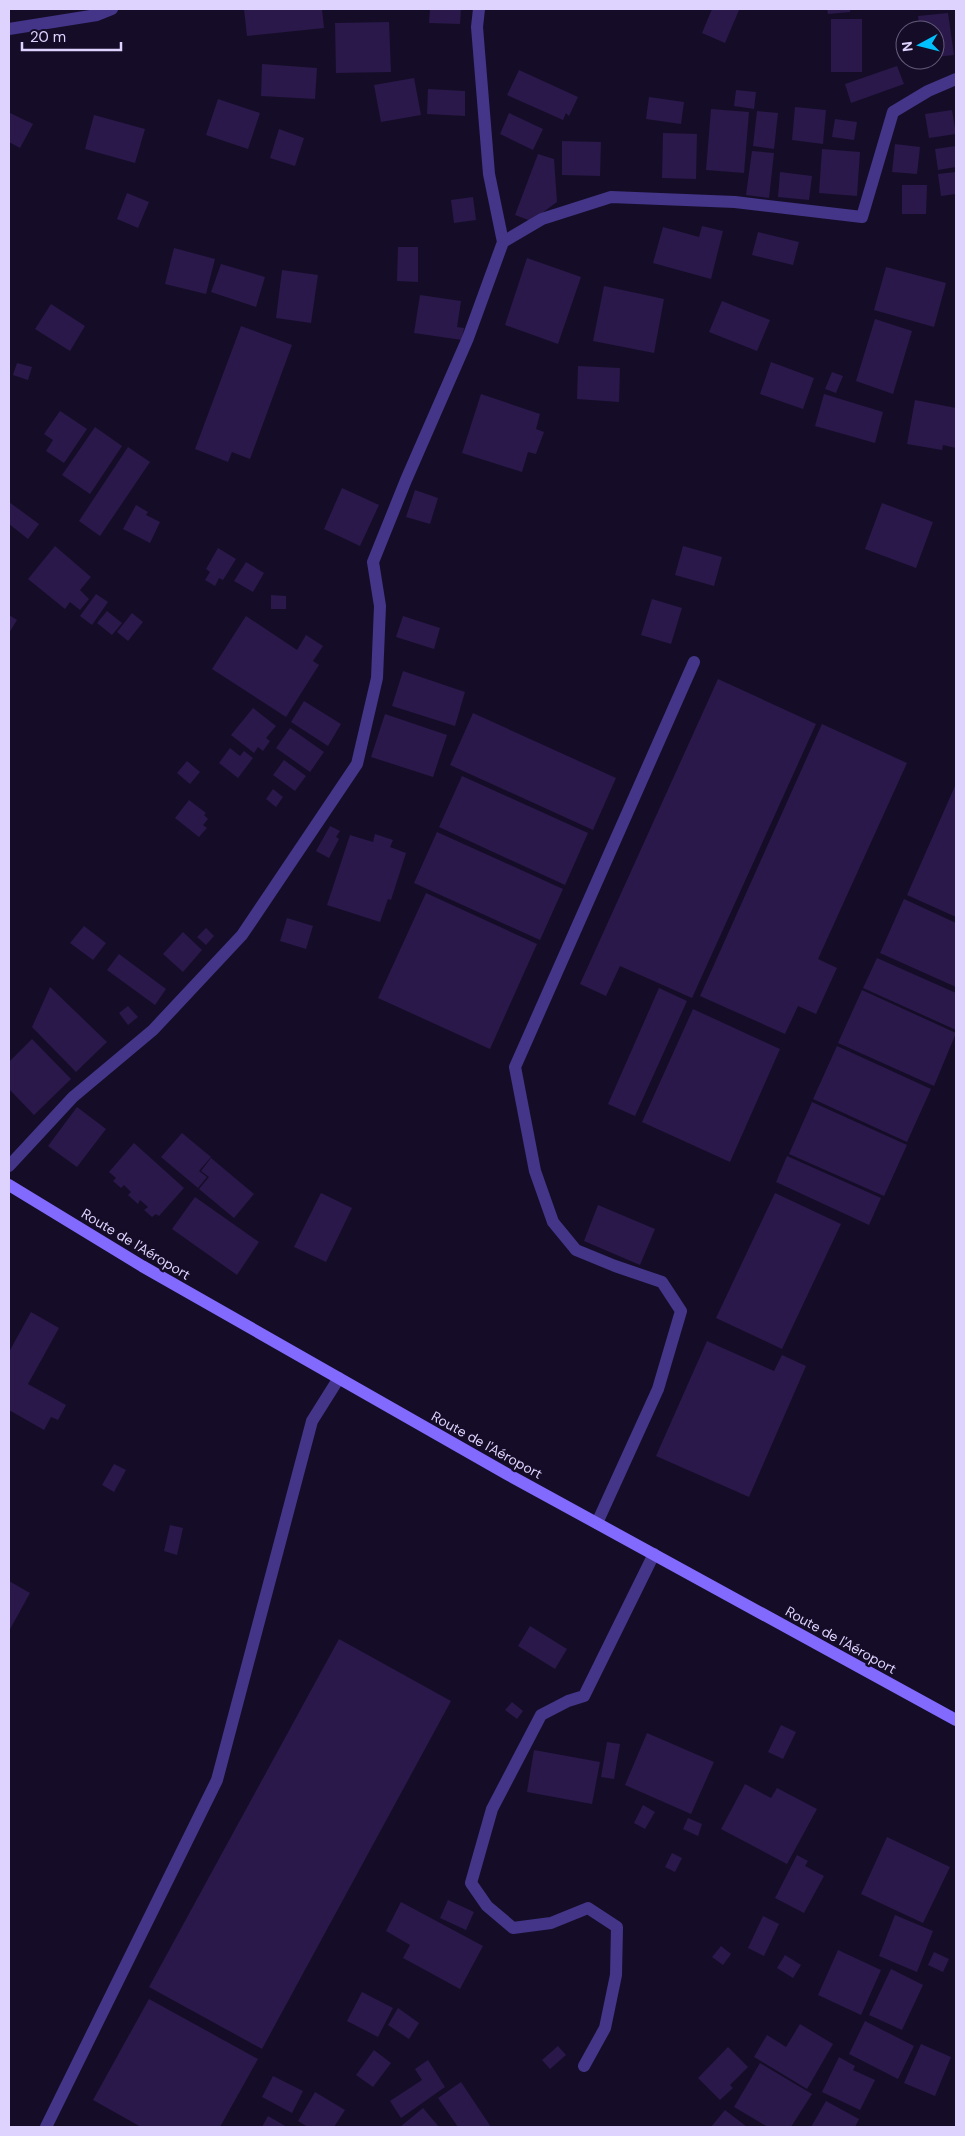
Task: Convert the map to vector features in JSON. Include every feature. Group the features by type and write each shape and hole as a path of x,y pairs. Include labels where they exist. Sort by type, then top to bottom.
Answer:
{"main road":[{"name":"Route de l'Aéroport","path":"9,1185 142,1266 339,1378 597,1523 956,1720"}],"street":[{"path":"9,29 97,15 112,9"},
{"path":"9,1166 73,1097 153,1030 242,935 357,764 377,678 380,606 373,562 406,480 468,338 503,242 489,174 477,27 478,9"},
{"path":"503,242 542,219 611,197 735,202 862,217 893,112 928,91 956,79"},
{"path":"597,1523 658,1389 681,1311 662,1282 576,1250 552,1222 535,1171 515,1066 694,662"},
{"path":"46,2127 217,1780 312,1421 339,1378"},
{"path":"584,2066 605,2028 616,1975 617,1927 588,1908 551,1923 513,1928 487,1906 470,1883 492,1809 541,1714 568,1701 584,1696 654,1554"}],"building":[{"path":"244,9 322,9 324,28 247,36"},
{"path":"430,9 461,9 460,24 429,23"},
{"path":"712,9 739,10 725,43 702,33"},
{"path":"827,9 850,9 850,12 828,14"},
{"path":"948,13 954,55 945,56 945,20 919,20 918,16"},
{"path":"831,19 862,19 862,72 831,72"},
{"path":"389,22 391,72 336,73 335,23"},
{"path":"262,64 317,68 315,99 261,96"},
{"path":"895,67 895,70 899,70 904,84 851,103 845,84"},
{"path":"519,70 578,97 569,116 566,113 563,120 507,95"},
{"path":"414,78 421,115 381,122 374,85"},
{"path":"428,89 465,91 465,116 427,114"},
{"path":"736,90 756,92 754,109 734,106"},
{"path":"649,97 684,102 681,124 646,119"},
{"path":"218,99 260,113 248,149 206,135"},
{"path":"795,107 826,110 823,144 792,140"},
{"path":"711,109 749,112 744,173 706,170"},
{"path":"952,110 956,134 929,138 925,114"},
{"path":"757,111 778,113 774,149 753,146"},
{"path":"10,113 33,124 20,148 9,142"},
{"path":"509,113 543,129 533,150 500,134"},
{"path":"94,115 145,129 135,163 85,149"},
{"path":"835,119 857,122 854,140 832,137"},
{"path":"279,129 304,138 295,166 270,158"},
{"path":"663,133 697,134 696,179 662,178"},
{"path":"562,141 601,142 600,176 562,175"},
{"path":"895,144 920,147 917,174 892,172"},
{"path":"956,146 956,167 938,170 935,149"},
{"path":"822,149 860,152 857,196 819,193"},
{"path":"752,151 774,153 769,198 746,195"},
{"path":"538,154 554,159 557,202 531,221 515,215"},
{"path":"780,172 812,176 809,200 778,197"},
{"path":"956,172 956,194 941,196 938,174"},
{"path":"902,185 927,185 926,214 902,214"},
{"path":"127,193 149,202 138,228 117,219"},
{"path":"473,197 476,220 454,223 451,200"},
{"path":"702,226 723,231 711,279 653,263 663,227 699,237"},
{"path":"758,232 799,242 793,265 752,255"},
{"path":"398,247 418,247 418,282 397,281"},
{"path":"174,248 215,259 206,294 165,284"},
{"path":"527,258 581,277 558,344 505,325"},
{"path":"221,264 265,277 256,307 211,292"},
{"path":"886,267 946,283 934,327 874,310"},
{"path":"282,270 318,275 311,323 276,318"},
{"path":"604,286 664,299 654,353 593,341"},
{"path":"420,295 461,301 457,327 464,328 462,340 414,333"},
{"path":"722,301 770,320 757,351 709,332"},
{"path":"51,304 85,326 70,351 35,329"},
{"path":"875,319 912,331 893,394 856,381"},
{"path":"241,326 292,345 250,459 232,452 228,462 195,449"},
{"path":"771,362 814,378 803,409 760,394"},
{"path":"17,363 32,367 28,380 13,375"},
{"path":"578,366 620,368 619,402 577,399"},
{"path":"832,372 843,376 836,393 825,389"},
{"path":"481,394 540,414 536,429 544,432 536,454 528,452 522,472 462,453"},
{"path":"824,394 883,412 875,443 815,426"},
{"path":"915,400 956,408 956,448 943,445 942,450 907,444"},
{"path":"60,411 87,429 64,463 46,451 53,440 44,434"},
{"path":"95,427 122,446 90,494 62,475"},
{"path":"128,447 150,462 100,536 79,521"},
{"path":"342,488 379,505 360,546 324,529"},
{"path":"415,490 438,498 430,524 406,517"},
{"path":"9,502 39,524 28,539 9,524"},
{"path":"882,503 933,522 916,568 865,549"},
{"path":"136,505 148,512 146,515 160,522 150,543 123,529"},
{"path":"55,546 91,577 80,590 89,599 80,610 70,602 65,609 28,579"},
{"path":"683,546 722,557 714,586 675,575"},
{"path":"218,548 236,559 223,580 219,578 215,586 205,580 210,572 206,569"},
{"path":"246,562 264,573 253,592 234,581"},
{"path":"96,594 108,602 92,625 80,616"},
{"path":"271,595 286,596 286,609 271,609"},
{"path":"652,599 682,608 671,644 641,635"},
{"path":"107,611 122,623 112,635 97,623"},
{"path":"132,613 143,622 128,641 117,632"},
{"path":"9,615 17,620 9,633"},
{"path":"246,616 297,650 306,635 323,646 313,661 319,665 286,717 212,669"},
{"path":"403,616 440,628 434,649 396,637"},
{"path":"403,671 465,692 455,726 392,706"},
{"path":"718,679 816,724 692,998 620,966 606,996 580,984"},
{"path":"304,701 341,724 328,746 291,722"},
{"path":"253,708 276,726 266,738 270,741 263,751 258,747 254,753 231,735"},
{"path":"473,713 616,778 593,830 450,765"},
{"path":"385,714 447,735 433,777 371,757"},
{"path":"822,724 907,763 818,959 837,968 816,1014 798,1006 785,1034 700,996"},
{"path":"290,728 324,752 310,772 276,748"},
{"path":"230,748 240,756 244,751 253,758 238,778 219,763"},
{"path":"284,760 306,776 295,791 273,775"},
{"path":"187,761 200,772 190,784 177,773"},
{"path":"462,776 588,833 565,885 439,827"},
{"path":"956,787 956,917 907,895"},
{"path":"273,789 283,797 276,807 266,799"},
{"path":"189,800 206,813 204,815 208,819 203,825 207,828 199,837 175,818"},
{"path":"330,826 340,831 336,837 339,839 329,858 316,851"},
{"path":"437,832 563,889 540,940 414,883"},
{"path":"375,834 393,840 390,847 406,853 391,900 388,899 380,922 327,905 350,835 373,842"},
{"path":"426,893 537,944 490,1049 378,998"},
{"path":"904,899 956,923 956,987 880,953"},
{"path":"287,918 313,926 306,949 280,941"},
{"path":"84,926 106,943 93,960 70,943"},
{"path":"206,928 214,936 206,945 197,937"},
{"path":"183,932 202,950 183,972 163,954"},
{"path":"119,954 166,989 155,1005 107,970"},
{"path":"877,958 956,993 956,1030 863,988"},
{"path":"50,987 107,1042 76,1072 32,1027"},
{"path":"659,988 687,1001 635,1116 608,1104"},
{"path":"862,990 956,1033 934,1086 838,1043"},
{"path":"128,1006 138,1017 128,1025 119,1013"},
{"path":"693,1009 780,1049 730,1162 642,1122"},
{"path":"32,1039 71,1079 34,1115 9,1089 9,1062"},
{"path":"837,1046 931,1089 907,1142 813,1099"},
{"path":"812,1102 907,1145 884,1196 789,1154"},
{"path":"77,1107 106,1129 77,1167 48,1146"},
{"path":"182,1133 211,1157 199,1171 207,1177 198,1188 161,1157"},
{"path":"134,1143 184,1188 159,1216 156,1214 152,1217 144,1210 148,1207 140,1200 138,1204 128,1195 131,1192 124,1185 121,1188 113,1181 116,1178 109,1172"},
{"path":"787,1156 881,1198 869,1225 776,1182"},
{"path":"211,1158 254,1194 234,1218 199,1189 209,1177 201,1171"},
{"path":"321,1193 352,1208 326,1262 294,1247"},
{"path":"775,1193 841,1224 782,1349 716,1318"},
{"path":"195,1197 259,1242 237,1275 172,1229"},
{"path":"598,1205 655,1229 640,1265 584,1241"},
{"path":"31,1312 59,1328 28,1384 66,1405 58,1420 51,1417 44,1430 9,1410 9,1352"},
{"path":"707,1341 774,1371 782,1355 806,1366 749,1497 656,1456"},
{"path":"114,1464 126,1470 114,1492 102,1485"},
{"path":"170,1525 183,1528 177,1555 164,1551"},
{"path":"9,1581 30,1593 9,1631"},
{"path":"530,1626 567,1649 555,1669 518,1646"},
{"path":"339,1639 451,1701 262,2049 149,1987"},
{"path":"512,1702 523,1711 517,1719 505,1710"},
{"path":"781,1725 796,1732 783,1759 768,1752"},
{"path":"647,1733 714,1762 691,1814 625,1785"},
{"path":"607,1742 620,1744 614,1779 601,1777"},
{"path":"534,1750 600,1762 592,1804 527,1792"},
{"path":"745,1784 771,1798 777,1788 817,1809 787,1864 721,1829"},
{"path":"643,1805 655,1812 645,1829 634,1823"},
{"path":"688,1818 702,1824 698,1836 683,1829"},
{"path":"887,1837 950,1867 923,1923 861,1894"},
{"path":"672,1853 682,1858 675,1872 665,1867"},
{"path":"797,1855 808,1861 805,1866 824,1876 804,1913 775,1898"},
{"path":"448,1900 474,1912 466,1930 440,1918"},
{"path":"401,1902 483,1946 460,1989 403,1958 410,1945 386,1931"},
{"path":"895,1915 933,1931 917,1972 879,1956"},
{"path":"763,1916 779,1924 764,1956 748,1948"},
{"path":"721,1946 731,1954 723,1965 712,1957"},
{"path":"838,1950 881,1970 861,2015 818,1995"},
{"path":"934,1952 949,1959 943,1972 928,1965"},
{"path":"785,1955 801,1965 793,1978 777,1968"},
{"path":"891,1969 923,1985 902,2030 869,2015"},
{"path":"362,1992 393,2008 378,2037 347,2021"},
{"path":"149,1999 258,2059 220,2127 141,2127 93,2100"},
{"path":"398,2008 419,2023 409,2039 388,2025"},
{"path":"865,2021 914,2046 898,2079 849,2054"},
{"path":"800,2024 833,2044 807,2089 754,2057 767,2035 786,2047"},
{"path":"921,2044 951,2057 935,2096 904,2083"},
{"path":"558,2046 566,2055 550,2069 542,2060"},
{"path":"728,2047 748,2067 730,2085 733,2088 720,2100 698,2078"},
{"path":"374,2050 391,2063 373,2087 356,2075"},
{"path":"839,2057 855,2066 853,2070 875,2080 860,2110 822,2092"},
{"path":"428,2060 445,2087 401,2118 390,2101 422,2080 415,2069"},
{"path":"760,2063 812,2094 791,2127 768,2127 734,2107"},
{"path":"273,2076 303,2091 292,2113 262,2097"},
{"path":"461,2082 491,2127 458,2127 438,2098"},
{"path":"315,2092 345,2110 334,2127 308,2127 298,2121"},
{"path":"826,2101 859,2119 855,2127 811,2127"},
{"path":"423,2108 439,2127 400,2127"},
{"path":"725,2110 747,2127 711,2127"},
{"path":"268,2116 287,2127 262,2127"}]}
